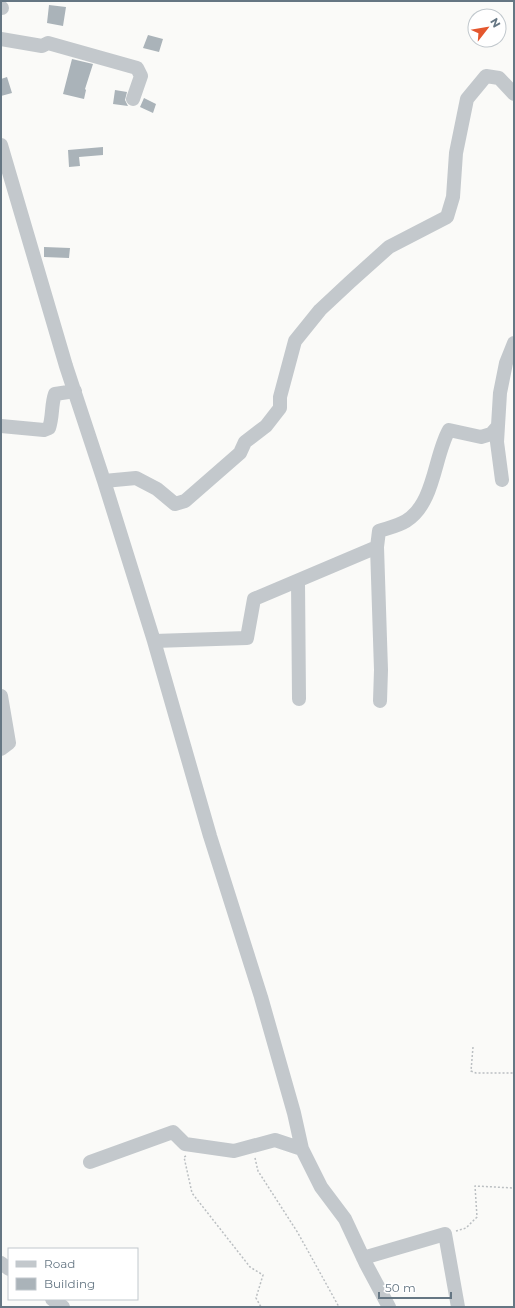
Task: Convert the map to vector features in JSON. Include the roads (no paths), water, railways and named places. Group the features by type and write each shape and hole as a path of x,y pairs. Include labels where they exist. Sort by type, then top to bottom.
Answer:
{"street":[{"path":"1,38 42,46 48,43 137,68 141,76 133,99"},
{"path":"104,481 136,478 157,489 175,504 185,501 240,453 245,442 266,426 280,408 280,397 295,341 320,310 389,247 447,217 453,197 456,153 467,99 486,76 499,78 514,94"},
{"path":"1,145 5,178 104,481 154,641 210,836 261,997 294,1113 302,1149 321,1187 345,1219 363,1258 389,1307"},
{"path":"502,480 497,442 500,393 506,363 514,343"},
{"path":"1,426 44,430 49,428 55,394 75,391"},
{"path":"380,701 381,670 377,547 379,531 406,521 417,510 431,483 443,440 449,430 481,437 492,434 498,426"},
{"path":"154,641 247,638 254,599 377,547"},
{"path":"298,581 299,700"},
{"path":"1,696 9,743 1,749"},
{"path":"90,1162 174,1132 185,1144 234,1151 276,1140 302,1149"},
{"path":"363,1258 445,1234 458,1307"},
{"path":"53,1300 63,1307"}]}
